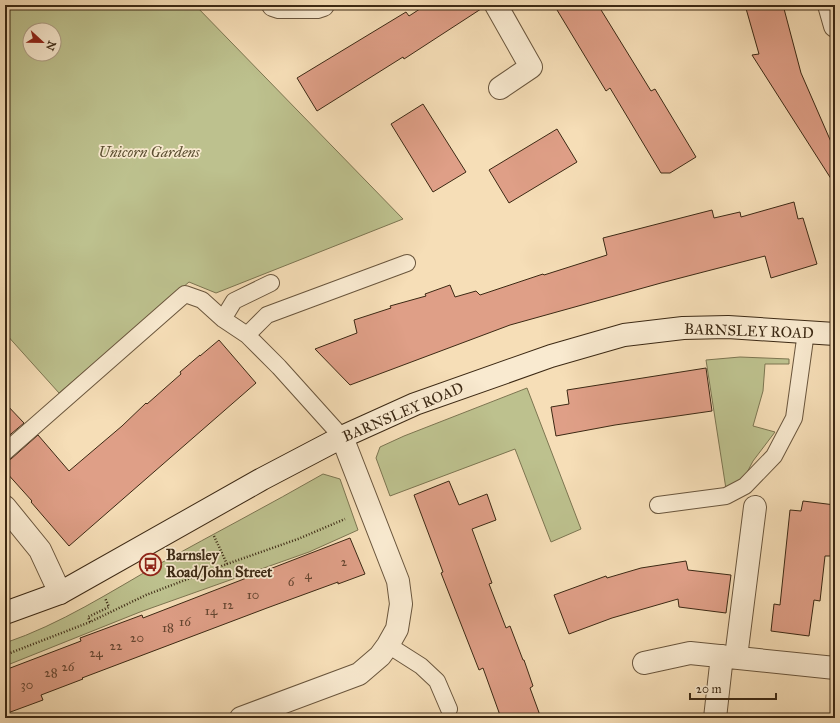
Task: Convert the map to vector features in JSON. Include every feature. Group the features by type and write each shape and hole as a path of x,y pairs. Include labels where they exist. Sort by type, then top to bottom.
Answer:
{"street":[{"path":"273,5 279,7 317,8 322,5"},
{"path":"496,5 531,67 500,88"},
{"path":"829,5 835,26"},
{"name":"BARNSLEY ROAD","path":"5,613 60,593 262,479 342,437 415,404 551,356 624,335 683,328 728,327 835,334"},
{"path":"241,718 359,674 380,656 397,629 401,604 398,581 342,437"},
{"path":"5,507 40,550 60,593"},
{"path":"716,718 729,657 755,507"},
{"path":"644,663 690,653 835,668"}],"lane":[{"path":"247,335 267,315 407,263"},
{"path":"223,319 234,301 271,283"},
{"path":"5,452 185,294 202,300 223,319 247,335 279,367 342,437"},
{"path":"658,505 726,496 745,486 774,456 794,418 806,332"},
{"path":"388,645 421,666 437,681 449,709"}],"path":[{"path":"5,655 90,622 146,595 298,539 370,509"},
{"path":"213,535 227,564"},
{"path":"90,622 88,617 109,607 104,596"}],"green space":[{"name":"Unicorn Gardens","path":"5,5 195,5 403,219 216,293 189,282 59,393 5,333"},
{"path":"740,357 789,359 789,364 765,364 763,391 753,426 775,432 753,461 742,482 726,489 706,360"},
{"path":"527,388 581,529 551,542 515,449 390,496 376,458 380,447 404,436"},
{"path":"323,474 340,479 358,530 309,552 140,612 5,666 5,643 46,627 85,607 161,563"}],"building":[{"path":"426,5 484,5 484,7 404,59 403,57 317,111 297,78 406,12 409,16"},
{"path":"554,5 598,5 651,91 655,89 696,157 670,173 661,173 610,88 606,91"},
{"path":"745,5 783,5 801,73 835,151 835,185 752,55 759,54"},
{"path":"423,104 466,172 433,192 391,124"},
{"path":"557,129 577,162 509,203 489,170"},
{"path":"794,202 798,219 803,218 817,264 771,278 765,256 510,325 350,385 315,349 357,333 354,320 391,308 390,306 426,296 425,294 450,285 455,297 476,291 480,295 607,255 603,238 712,210 714,218 740,212 741,217"},
{"path":"219,340 256,383 69,546 5,471 5,461 11,459 38,435 69,471 181,374 180,372"},
{"path":"706,368 712,411 615,425 556,436 551,407 569,404 567,390"},
{"path":"5,403 24,423 5,439"},
{"path":"449,481 459,505 487,494 496,520 472,529 492,583 489,584 506,628 510,626 524,660 533,686 530,688 541,718 501,718 483,668 479,670 441,573 443,572 414,495"},
{"path":"803,501 835,505 835,540 833,556 825,556 820,601 814,600 809,636 771,631 774,604 780,605 790,510 801,511"},
{"path":"350,538 365,574 338,584 338,582 267,608 82,678 83,679 41,695 43,700 5,714 5,670 81,641 80,638 142,615 143,618"},
{"path":"686,561 688,570 731,575 726,613 679,607 678,599 612,618 569,634 554,595 606,576 607,578 641,568"}],"place":[{"name":"Barnsley Road/John Street","path":"150,564"}]}
